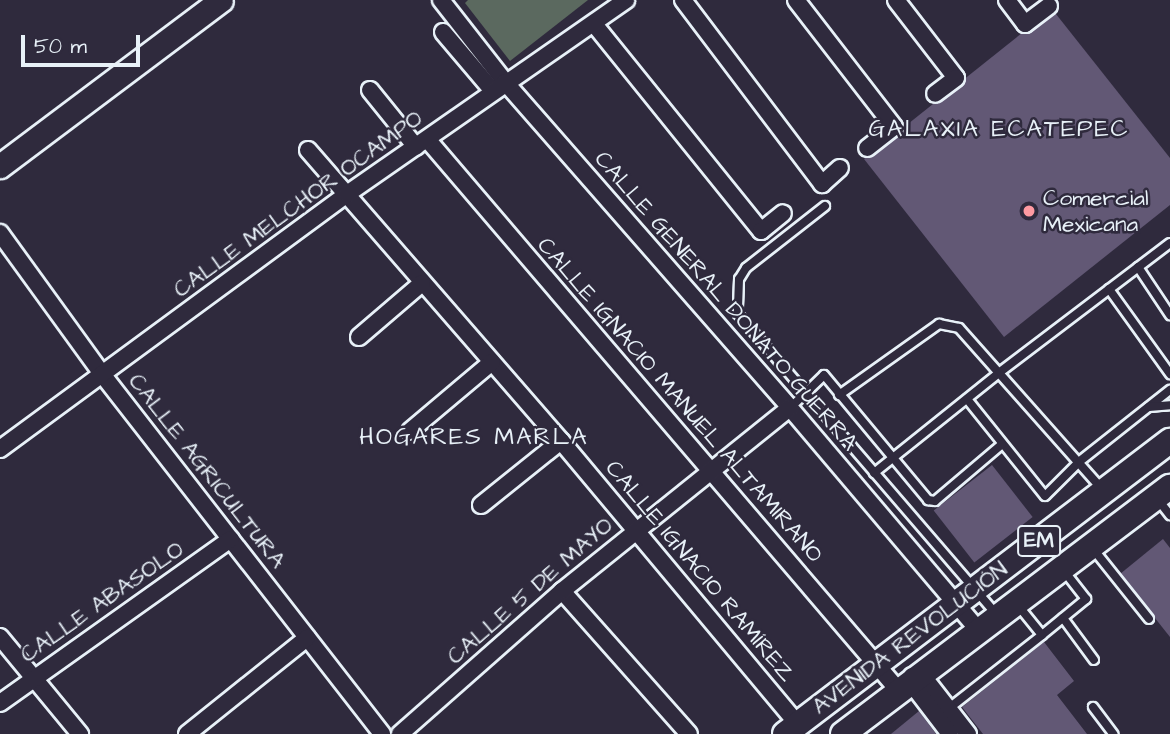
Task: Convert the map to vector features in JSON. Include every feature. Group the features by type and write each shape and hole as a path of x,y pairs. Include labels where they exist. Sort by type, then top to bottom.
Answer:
{"main road":[{"path":"0,166 221,0"},
{"name":"AVENIDA REVOLUCIÓN","path":"843,734 898,678 981,609 1170,441"},
{"name":"AVENIDA REVOLUCIÓN","path":"794,731 898,678 981,609 1062,568 1090,546 1162,500"}],"street":[{"name":"CALLE GENERAL DONATO GUERRA","path":"441,0 499,87 790,408 981,609"},
{"name":"CALLE MELCHOR OCAMPO","path":"0,449 347,194 626,0"},
{"path":"683,0 822,184 840,168"},
{"path":"796,0 894,127 867,148"},
{"path":"897,0 956,78 936,94"},
{"path":"1007,0 1025,24 1049,6"},
{"path":"594,24 761,231 783,213"},
{"path":"443,33 499,87"},
{"name":"CALLE IGNACIO MANUEL ALTAMIRANO","path":"370,90 421,143 712,473 898,678"},
{"name":"CALLE IGNACIO RAMÍREZ","path":"308,150 636,530 794,731"},
{"name":"CALLE AGRICULTURA","path":"0,233 102,374 382,734"},
{"path":"359,337 422,284"},
{"path":"410,430 492,362"},
{"name":"CALLE 5 DE MAYO","path":"400,734 562,591 790,408"},
{"path":"481,505 561,441"},
{"name":"CALLE ABASOLO","path":"0,703 231,539"},
{"path":"562,591 689,734"},
{"path":"0,637 80,734"},
{"path":"187,734 307,638"},
{"path":"898,678 948,709 968,734"},
{"path":"898,678 950,734"}],"lane":[{"path":"825,206 746,268 739,279 736,297 738,314 874,473 981,609 1042,635"},
{"path":"874,473 1000,372 1170,243"},
{"path":"1138,267 1170,315"},
{"path":"1109,289 1168,368"},
{"path":"839,395 939,324 959,328 1109,494 1170,452"},
{"path":"790,408 824,375 895,457 928,500 935,500 1001,444"},
{"path":"967,398 1045,496 1080,461 1170,390"},
{"path":"1147,408 1170,405"},
{"path":"981,609 1170,474"},
{"path":"981,609 1083,520"},
{"path":"1090,546 1149,619"},
{"path":"948,709 1086,599 1062,568"},
{"path":"1063,618 1094,660"},
{"path":"830,734 898,678"},
{"path":"1093,707 1113,734"}],"green space":[{"path":"468,0 588,0 510,61 465,3"}],"building":[{"path":"1052,9 1170,158 1170,205 1004,337 864,159"},
{"path":"992,465 1033,517 974,563 934,511"},
{"path":"1163,539 1170,548 1170,637 1120,574"},
{"path":"1044,642 1074,681 1057,695 1087,734 983,734 962,707"},
{"path":"919,711 936,734 891,734"}],"place":[{"name":"Comercial Mexicana","path":"1029,211"}],"district":[{"name":"GALAXIA ECATEPEC","path":"999,130"},
{"name":"HOGARES MARLA","path":"474,438"}]}
